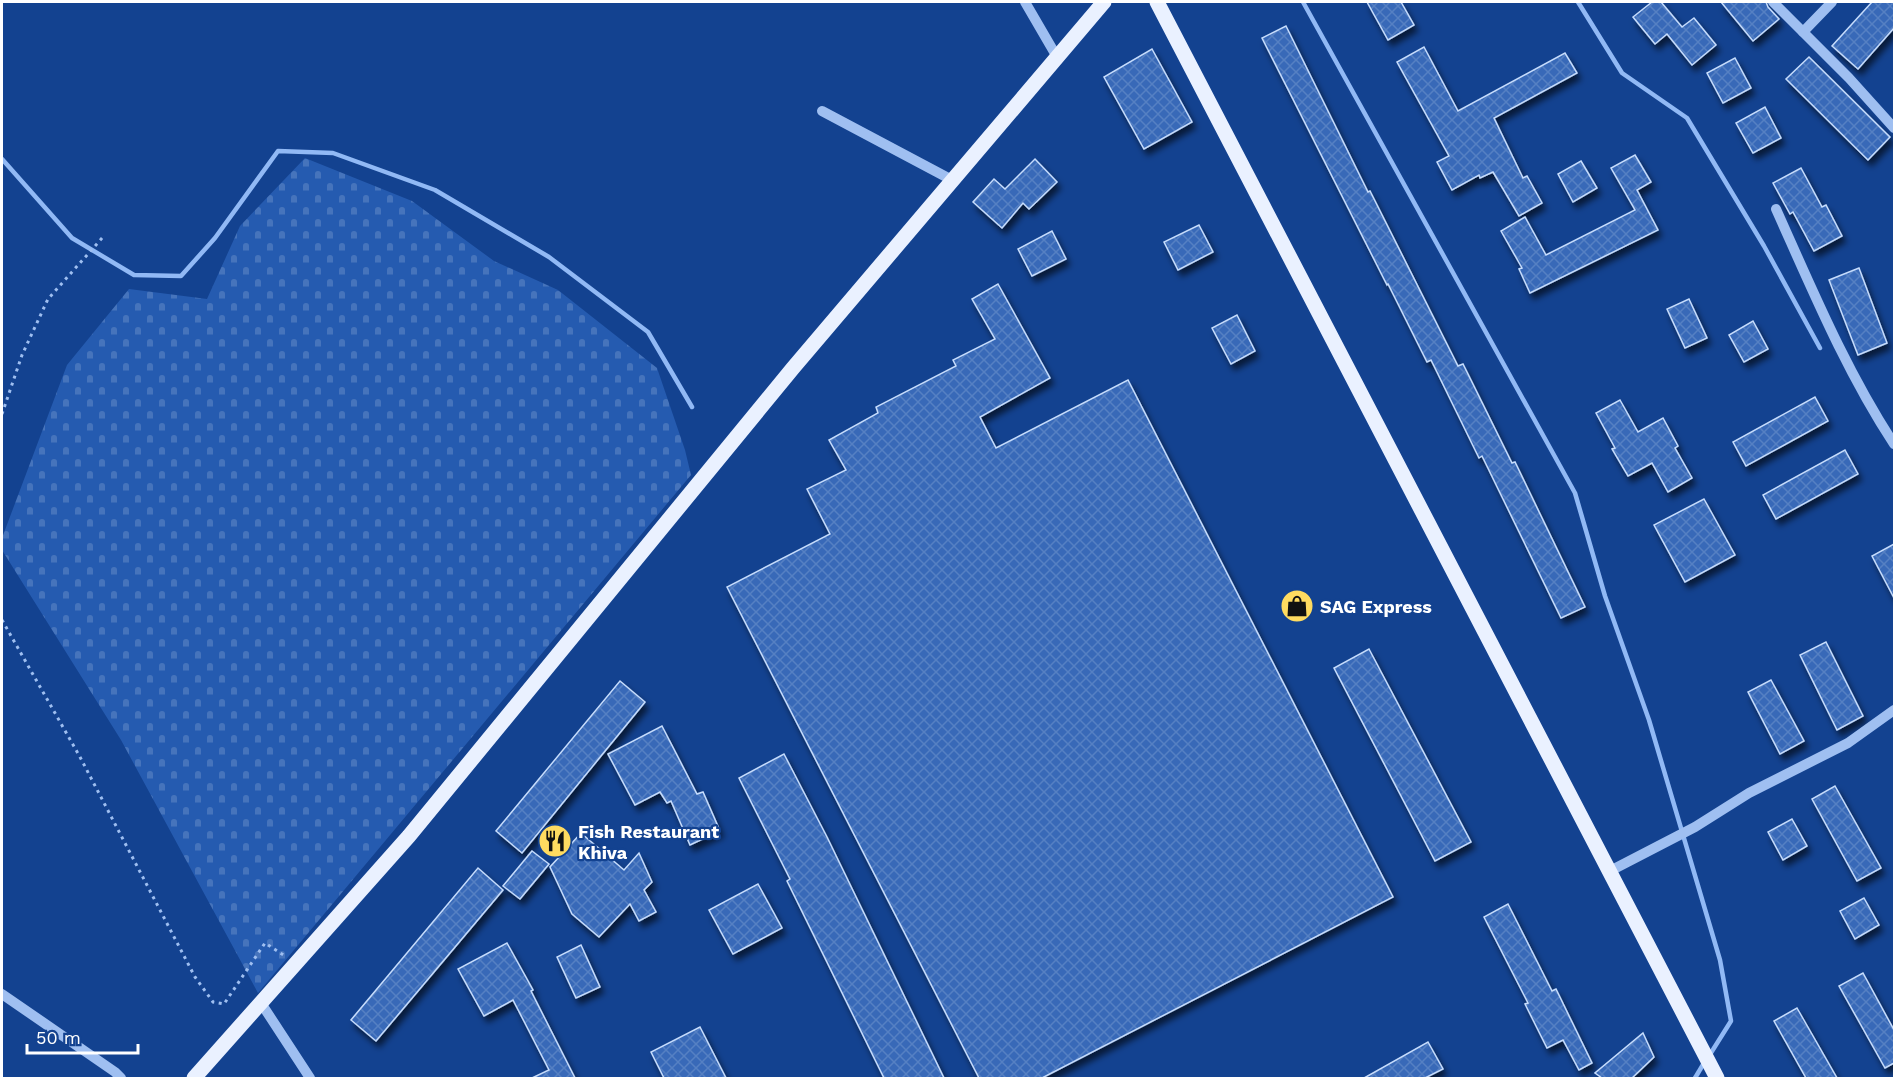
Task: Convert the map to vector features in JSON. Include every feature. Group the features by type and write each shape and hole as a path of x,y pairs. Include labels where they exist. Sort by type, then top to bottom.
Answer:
{"main road":[{"path":"194,1078 409,836 793,368 1104,2"},
{"path":"1157,2 1716,1077"}],"street":[{"path":"1025,2 1057,57"},
{"path":"1773,2 1894,128"},
{"path":"1803,32 1832,2"},
{"path":"822,111 952,180"},
{"path":"1776,209 1819,306 1869,405 1894,444"},
{"path":"1610,871 1695,827 1749,793 1848,743 1894,710"},
{"path":"2,994 121,1078"},
{"path":"261,1003 310,1078"}],"path":[{"path":"2,414 22,355 48,299 104,237"},
{"path":"2,620 80,758 195,977 213,1002 224,1004 265,943 296,963"}],"green space":[{"path":"305,158 412,201 494,261 558,290 657,368 685,450 691,475 258,993 121,740 2,550 2,538 67,365 129,289 207,299 240,226"}],"building":[{"path":"1367,2 1401,2 1414,25 1388,40"},
{"path":"1652,2 1661,2 1682,27 1694,18 1716,45 1692,65 1667,34 1655,44 1633,17"},
{"path":"1721,2 1766,2 1779,19 1753,41"},
{"path":"1872,2 1894,2 1894,28 1858,69 1832,46"},
{"path":"1286,26 1458,366 1463,364 1512,463 1515,462 1585,607 1561,618 1482,456 1479,458 1431,360 1427,362 1387,285 1262,38"},
{"path":"1424,47 1458,111 1565,53 1577,73 1494,118 1523,178 1527,176 1542,203 1519,216 1493,172 1480,178 1479,175 1452,190 1437,162 1449,156 1397,62"},
{"path":"1152,49 1192,122 1144,149 1104,77"},
{"path":"1809,57 1890,137 1868,160 1786,79"},
{"path":"1735,58 1751,88 1723,103 1707,73"},
{"path":"1765,107 1781,138 1753,153 1736,123"},
{"path":"1635,155 1651,182 1637,190 1658,230 1530,293 1519,269 1522,268 1501,231 1525,217 1546,255 1635,210 1611,168"},
{"path":"1035,159 1057,182 1029,209 1023,203 1002,228 973,202 994,179 1005,189"},
{"path":"1581,161 1597,188 1573,202 1558,174"},
{"path":"1801,168 1822,207 1826,205 1842,236 1814,251 1793,212 1790,214 1773,183"},
{"path":"1199,225 1213,252 1178,270 1164,242"},
{"path":"1052,231 1066,259 1032,276 1018,249"},
{"path":"1859,268 1887,343 1858,355 1829,280"},
{"path":"998,284 1050,378 980,417 996,448 1128,380 1393,897 1042,1078 979,1078 727,587 830,534 807,489 846,470 829,440 878,413 876,407 956,366 953,360 995,339 972,299"},
{"path":"1689,299 1707,338 1685,348 1667,309"},
{"path":"1237,315 1255,351 1231,364 1212,328"},
{"path":"1753,321 1768,349 1744,362 1729,335"},
{"path":"1815,397 1828,421 1746,466 1733,442"},
{"path":"1620,400 1638,432 1663,418 1678,446 1675,448 1692,478 1668,492 1652,463 1628,476 1612,449 1615,448 1596,413"},
{"path":"1845,450 1858,474 1776,519 1763,495"},
{"path":"1704,499 1735,555 1685,582 1654,525"},
{"path":"1894,544 1894,598 1872,556"},
{"path":"1826,642 1863,716 1837,730 1800,655"},
{"path":"1369,649 1471,842 1435,861 1334,668"},
{"path":"1771,680 1804,741 1780,754 1748,692"},
{"path":"620,681 645,702 522,853 496,831"},
{"path":"662,726 697,794 703,792 720,831 690,845 671,801 667,803 660,792 635,805 608,754"},
{"path":"784,754 827,837 944,1078 884,1078 787,881 790,879 739,778"},
{"path":"1835,786 1881,868 1857,881 1812,799"},
{"path":"1792,819 1807,846 1783,860 1768,832"},
{"path":"581,833 624,870 639,853 652,882 644,890 656,912 639,921 630,904 599,937 572,914 550,867"},
{"path":"532,851 549,864 520,899 503,886"},
{"path":"478,868 503,890 376,1041 351,1020"},
{"path":"758,884 782,928 733,954 709,910"},
{"path":"1864,898 1879,925 1855,939 1840,911"},
{"path":"1508,904 1552,991 1556,989 1592,1063 1579,1070 1563,1040 1547,1048 1525,1004 1528,1003 1484,917"},
{"path":"507,943 533,990 531,991 575,1078 532,1078 549,1070 513,1000 484,1016 458,969"},
{"path":"581,945 600,987 576,998 557,957"},
{"path":"1863,973 1894,1030 1894,1063 1885,1068 1839,986"},
{"path":"1797,1008 1837,1078 1806,1078 1774,1021"},
{"path":"700,1027 726,1078 664,1078 651,1052"},
{"path":"1643,1033 1654,1057 1632,1078 1602,1078 1595,1073"},
{"path":"1428,1042 1443,1069 1425,1078 1364,1078"}],"waterway":[{"path":"1303,2 1575,493 1605,596 1649,720 1720,960 1731,1021 1709,1056"},
{"path":"1578,2 1622,73 1687,118 1764,246 1820,348"},
{"path":"2,159 72,238 134,275 181,276 215,238 278,151 333,153 435,190 549,257 648,332 692,407"},
{"path":"1695,1078 1704,1063"}],"place":[{"name":"SAG Express","path":"1297,606"},
{"name":"Fish Restaurant Khiva","path":"555,841"}]}
